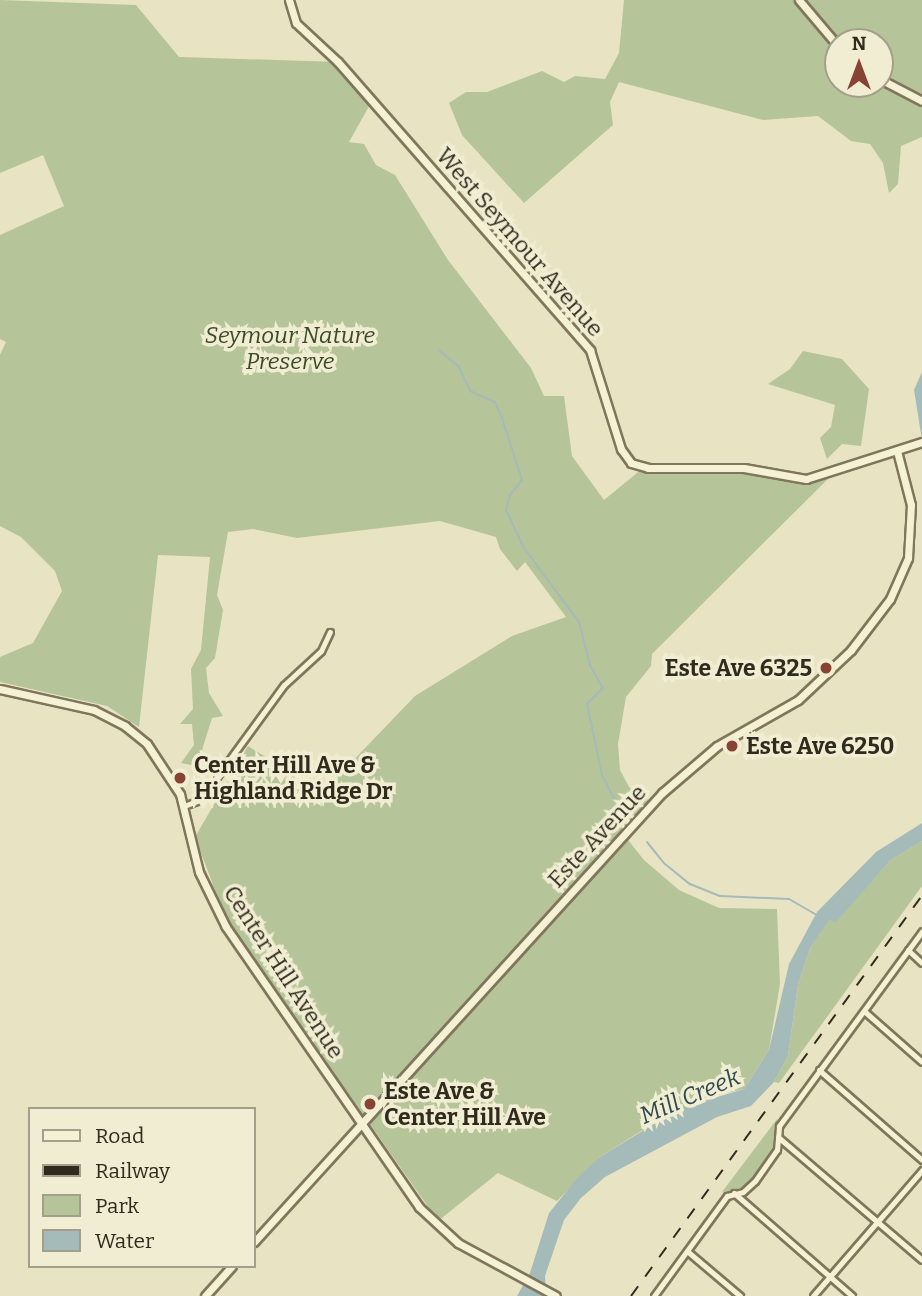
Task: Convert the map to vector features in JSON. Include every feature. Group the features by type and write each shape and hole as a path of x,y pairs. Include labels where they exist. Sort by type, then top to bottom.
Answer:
{"street":[{"name":"West Seymour Avenue","path":"289,0 296,23 338,62 590,350 621,449 631,463 648,468 744,468 806,479 897,452 918,443"},
{"path":"799,0 824,29"},
{"path":"894,86 922,101"},
{"name":"Este Avenue","path":"256,1240 662,793 717,746 798,700 851,650 890,599 908,558 911,505 897,452"},
{"path":"184,806 200,800 289,678 321,651 330,632"},
{"name":"Center Hill Avenue","path":"0,689 84,707 117,720 157,755 184,806 199,872 212,903 433,1224 554,1295"},
{"path":"654,1296 727,1196 755,1181 776,1150 779,1126 922,931"},
{"path":"908,950 922,963"},
{"path":"864,1011 922,1062"},
{"path":"820,1070 922,1160"},
{"path":"777,1136 922,1260"},
{"path":"813,1296 922,1170"},
{"path":"734,1193 852,1296"},
{"path":"687,1251 740,1296"},
{"path":"205,1296 230,1268"}],"green space":[{"name":"Seymour Nature Preserve","path":"0,0 136,5 179,57 338,62 372,101 349,142 364,144 376,165 395,175 448,260 531,368 544,396 564,396 572,456 604,500 643,468 719,467 796,478 833,474 652,654 651,666 626,697 618,744 620,770 629,787 653,803 624,835 644,860 679,890 719,908 777,909 780,984 769,1050 744,1089 700,1099 649,1126 600,1157 557,1201 498,1173 438,1221 226,919 195,837 248,746 323,792 415,696 512,636 566,617 525,562 517,571 500,549 496,537 440,521 297,538 253,529 228,532 217,595 223,610 215,658 206,668 209,693 223,716 212,718 197,766 181,763 194,745 192,724 180,724 193,709 191,669 201,650 210,557 158,555 139,727 107,706 0,682 0,657 33,643 62,591 55,571 21,537 0,526 0,355 6,342 0,339 0,235 64,206 43,155 0,173"},
{"path":"624,0 922,0 922,137 901,146 898,184 889,193 883,163 870,144 851,141 818,116 763,120 619,82 610,102 613,125 524,203 462,135 449,103 466,92 487,92 542,71 564,82 575,76 605,79 619,53"},
{"path":"803,351 842,359 869,389 861,446 842,444 827,459 820,438 831,427 835,405 768,384 790,369"},
{"path":"922,841 922,886 779,1083 774,1082 788,1056 798,985 810,948 829,919 836,921 891,860"},
{"path":"777,1119 778,1146 747,1189 722,1192"}],"water":[{"path":"922,372 922,440 914,390"},
{"path":"922,823 922,841 891,860 836,922 829,920 810,948 798,985 788,1056 774,1082 751,1106 717,1117 605,1177 581,1198 564,1220 545,1276 546,1296 517,1296 530,1273 549,1213 578,1177 600,1157 678,1109 744,1089 769,1050 789,964 817,912 876,852"}],"waterway":[{"path":"439,350 459,367 470,391 495,402 502,418 522,480 510,495 506,510 524,548 579,622 590,665 603,688 587,704 602,775 616,803"},
{"path":"647,842 665,864 690,884 720,896 789,899 817,915"}],"railway":[{"path":"631,1296 922,895"}],"place":[{"name":"Este Ave 6325","path":"826,668"},
{"name":"Este Ave 6250","path":"732,746"},
{"name":"Center Hill Ave & Highland Ridge Dr","path":"180,778"},
{"name":"Este Ave & Center Hill Ave","path":"370,1104"}],"water label":[{"name":"Mill Creek","path":"690,1097"}]}
